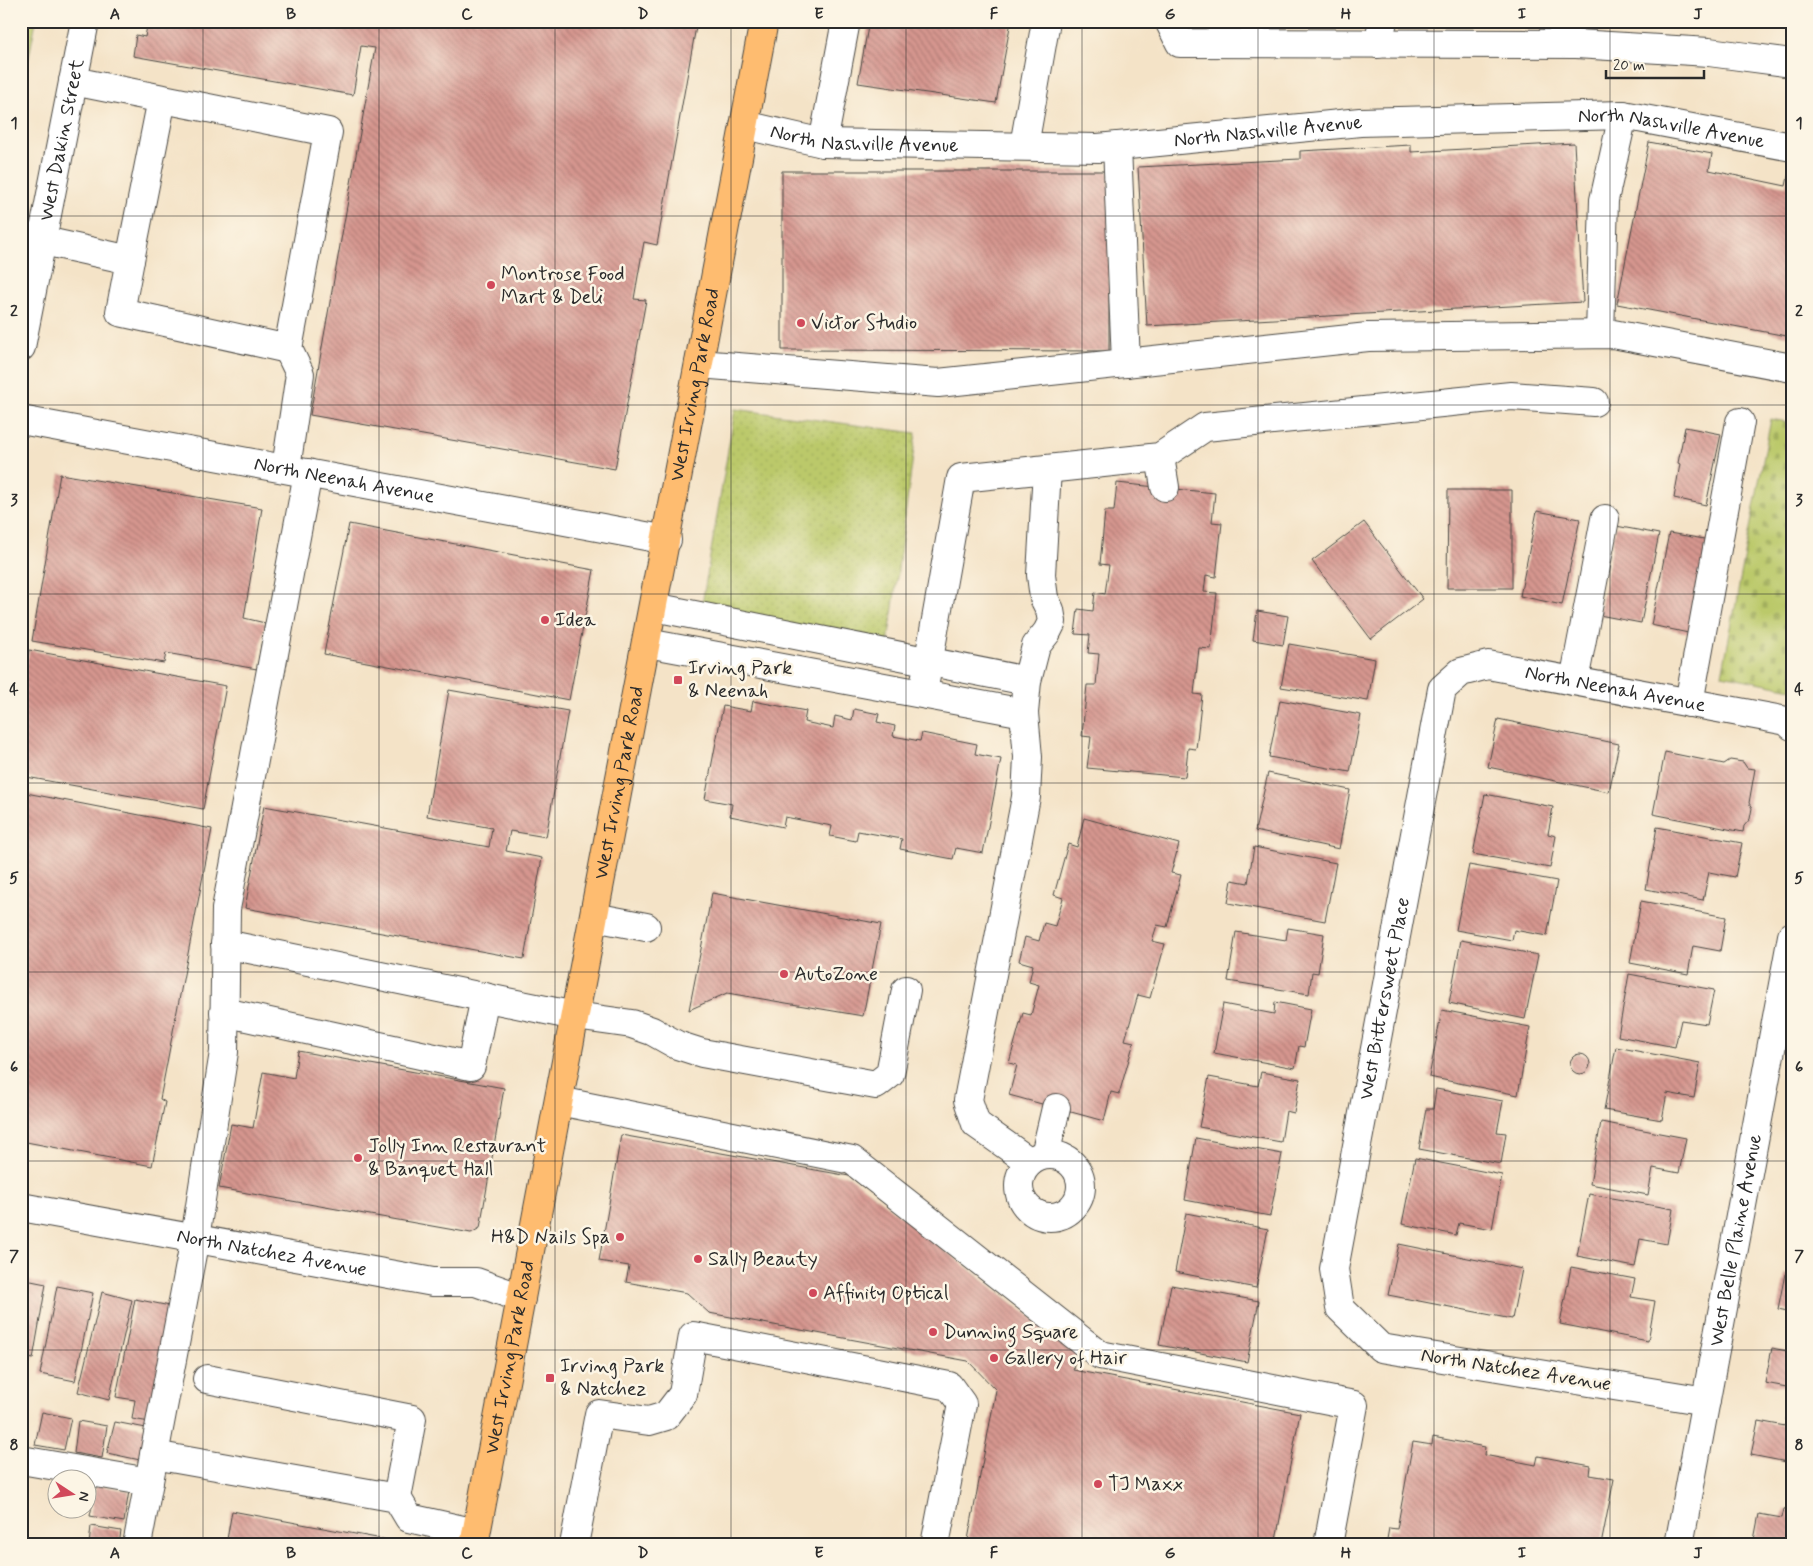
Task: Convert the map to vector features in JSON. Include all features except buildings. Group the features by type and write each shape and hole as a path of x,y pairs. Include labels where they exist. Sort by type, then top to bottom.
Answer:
{"main road":[{"name":"West Irving Park Road","path":"475,1539 654,607 764,21"}],"street":[{"name":"West Dakin Street","path":"21,347 32,238 73,81 85,21"},
{"path":"823,142 846,21"},
{"path":"1024,146 1046,21"},
{"path":"1169,21 1180,43 1380,33 1709,52 1792,63"},
{"path":"73,81 328,132 288,349 300,374 297,470 226,909 224,1052 195,1238 137,1545"},
{"path":"162,99 120,312 288,349"},
{"path":"1600,334 1604,200 1622,115"},
{"name":"North Nashville Avenue","path":"745,125 823,142 1098,148 1360,122 1622,115 1792,147"},
{"path":"1116,146 1126,363"},
{"path":"32,238 130,260"},
{"path":"700,364 938,383 1368,337 1613,334 1792,368"},
{"path":"923,694 961,478 1160,457 1206,427 1511,396 1594,402"},
{"name":"North Neenah Avenue","path":"21,420 666,540"},
{"path":"1689,703 1740,422"},
{"path":"1160,457 1165,487"},
{"path":"1047,469 1042,575 1044,598 1050,610 1052,622 1036,646 1027,681 1024,713 1028,756 1026,797 968,1100 976,1124 1037,1158 1056,1108"},
{"path":"1574,680 1605,518"},
{"path":"654,607 1027,681"},
{"path":"816,674 823,641"},
{"path":"647,643 1024,713"},
{"name":"North Neenah Avenue","path":"1442,689 1461,672 1488,665 1787,721 1792,726"},
{"name":"West Bittersweet Place","path":"1340,1308 1334,1269 1442,689"},
{"path":"594,917 646,927"},
{"name":"West Belle Plaine Avenue","path":"1679,1545 1792,936"},
{"path":"225,944 576,1016 632,1024 652,1031 677,1045 702,1053 876,1085 890,1074 906,990"},
{"path":"224,1012 471,1066 485,997"},
{"path":"559,1102 852,1160 1100,1355 1354,1406 1328,1545"},
{"name":"North Natchez Avenue","path":"21,1207 433,1282 476,1282 521,1298"},
{"name":"North Natchez Avenue","path":"1340,1308 1381,1348 1706,1402"},
{"path":"574,1545 599,1414 649,1421 666,1416 682,1394 693,1336 949,1386 962,1404 934,1545"},
{"path":"207,1378 412,1419 397,1498 409,1518 475,1539"},
{"path":"154,1455 397,1498"},
{"path":"21,1460 149,1482"}],"green space":[{"path":"21,21 36,21 21,97"},
{"path":"735,409 916,433 888,645 701,610"},
{"path":"1771,419 1792,423 1792,689 1722,675"}],"place":[{"name":"Montrose Food Mart & Deli","path":"491,285"},
{"name":"Victor Studio","path":"801,323"},
{"name":"Idea","path":"545,620"},
{"name":"Irving Park & Neenah","path":"678,680"},
{"name":"AutoZone","path":"784,974"},
{"name":"Jolly Inn Restaurant & Banquet Hall","path":"358,1158"},
{"name":"H&D Nails Spa","path":"620,1237"},
{"name":"Sally Beauty","path":"698,1259"},
{"name":"Affinity Optical","path":"813,1293"},
{"name":"Dunning Square","path":"933,1332"},
{"name":"Gallery of Hair","path":"994,1358"},
{"name":"Irving Park & Natchez","path":"550,1378"},
{"name":"TJ Maxx","path":"1098,1484"}]}
